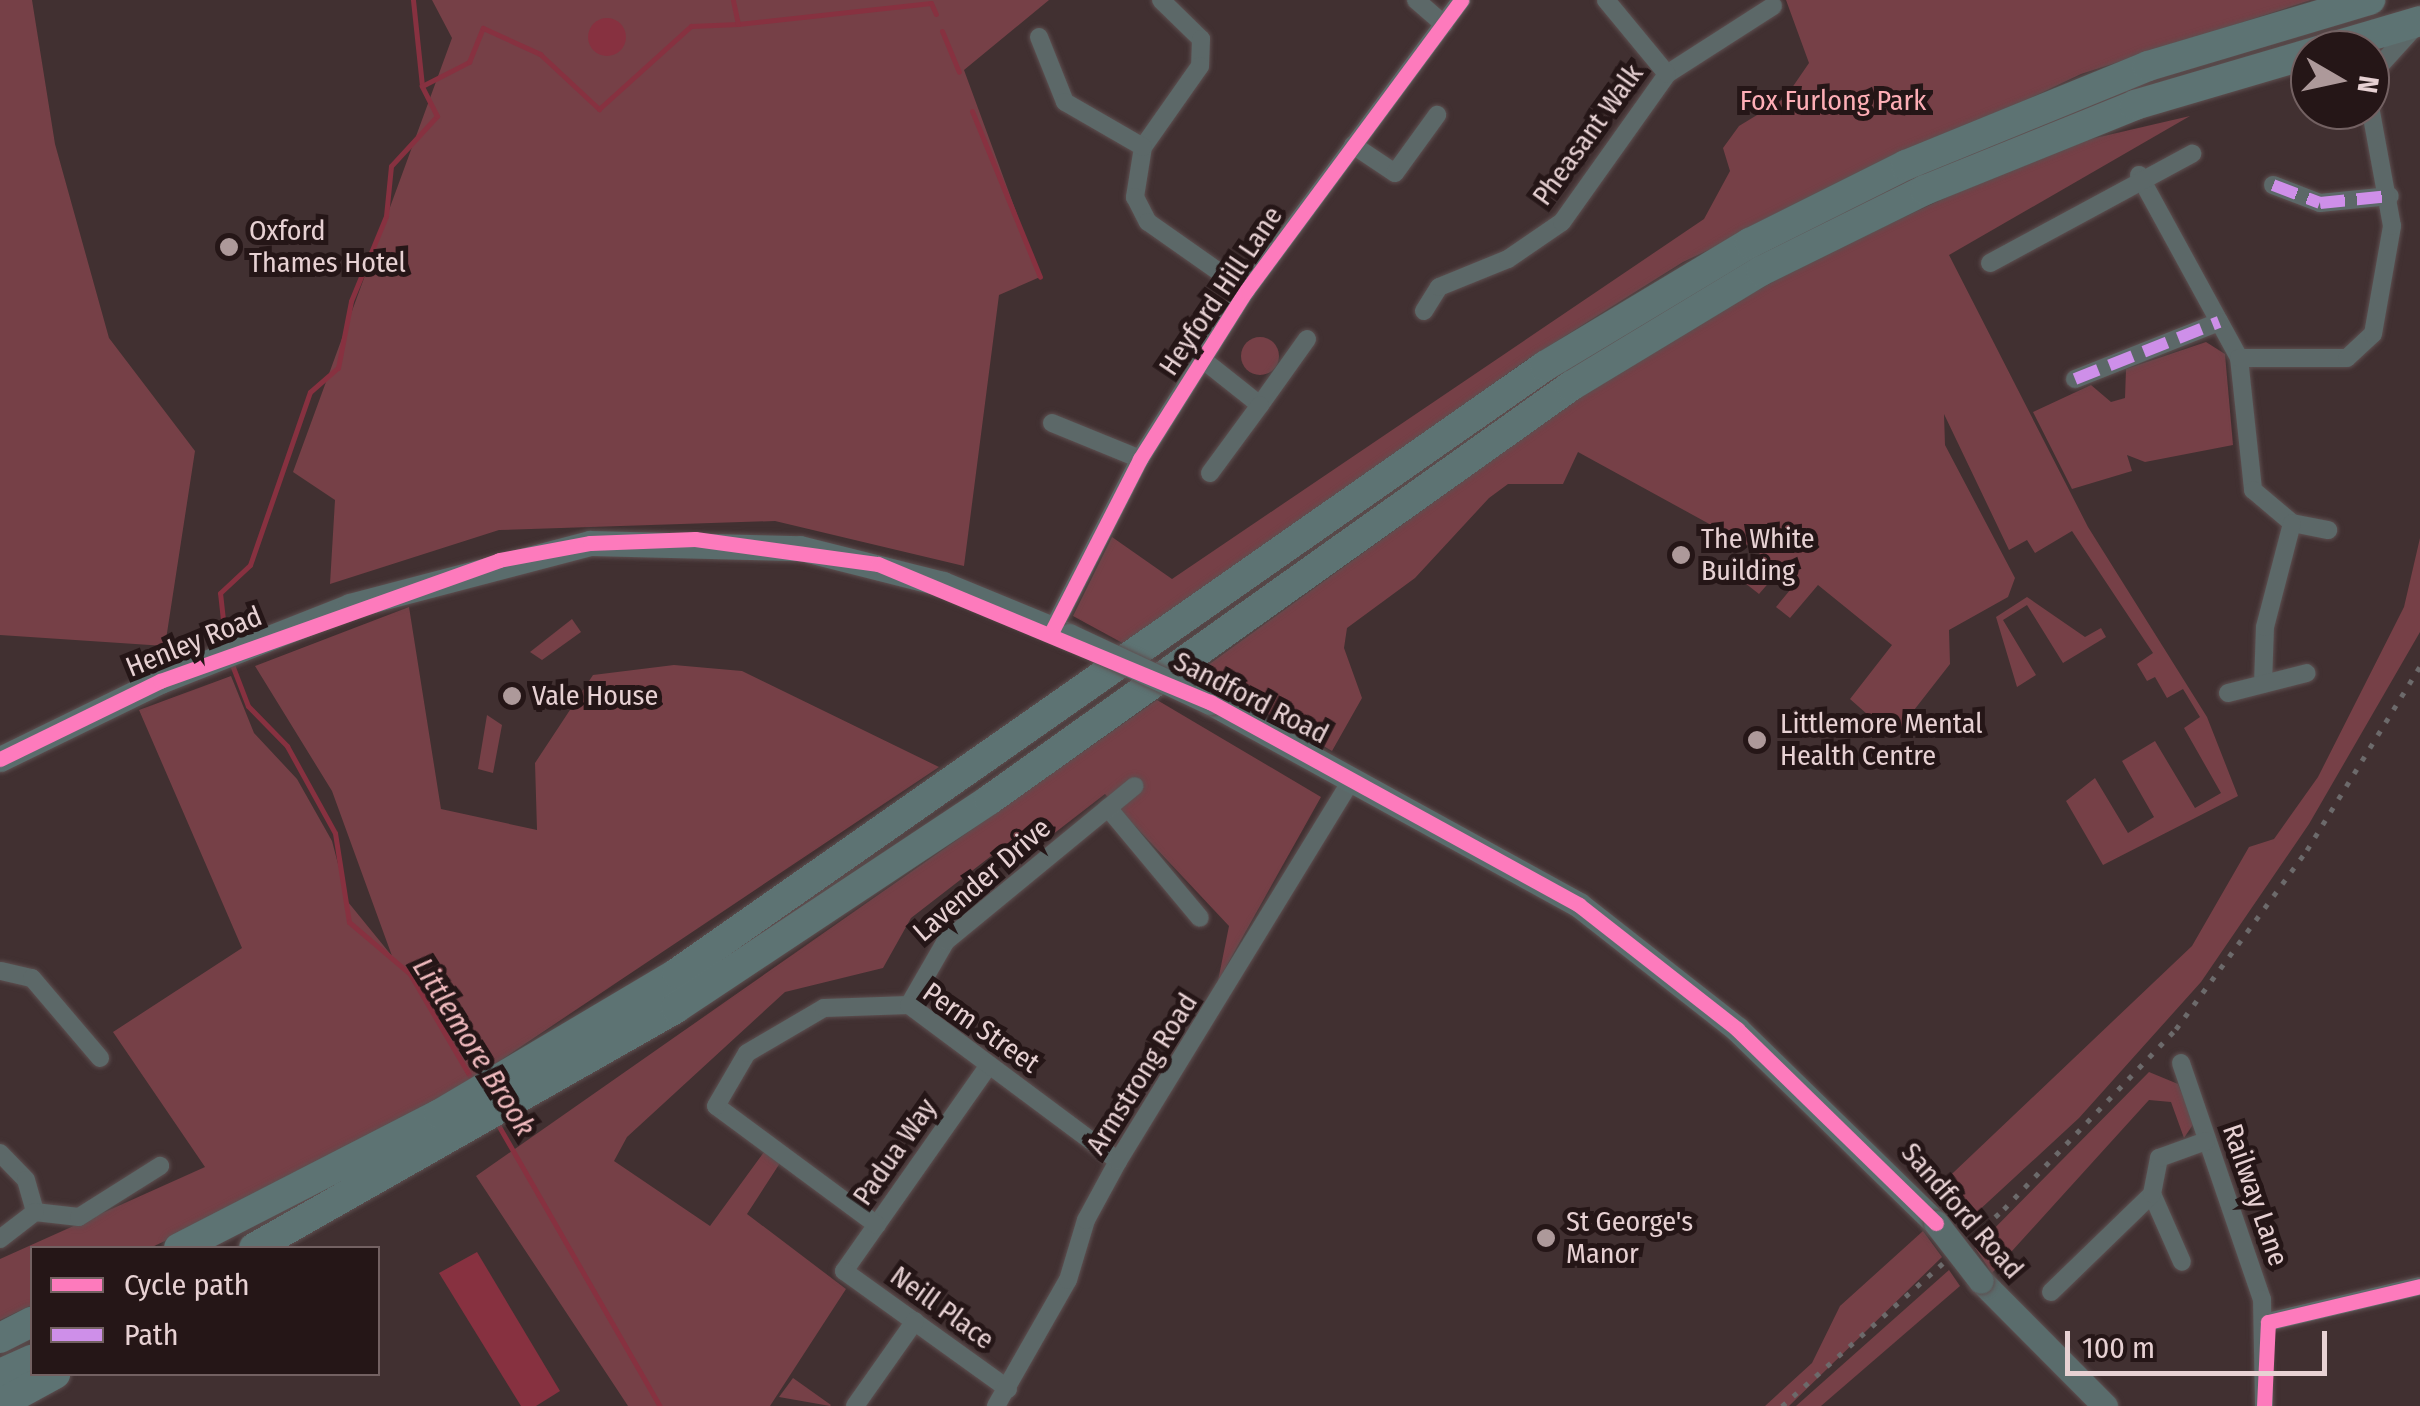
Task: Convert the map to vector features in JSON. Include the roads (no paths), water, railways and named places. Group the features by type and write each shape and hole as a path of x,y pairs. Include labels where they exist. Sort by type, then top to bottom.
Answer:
{"main road":[{"path":"2387,30 2420,22"},
{"path":"274,1241 446,1128 506,1076 846,863 1545,366 1836,200 2148,66 2290,46"},
{"path":"183,1246 446,1128 520,1104 867,884 1571,386 1761,271 1925,190 2135,105 2290,58"},
{"path":"0,1338 30,1323"},
{"path":"0,1374 30,1361"},
{"path":"0,1404 51,1376"}],"street":[{"path":"1161,0 1201,40 1200,66 1143,147 1133,178 1148,222 1246,291"},
{"path":"1416,0 1444,24"},
{"name":"Heyford Hill Lane","path":"1061,632 1140,459 1202,359 1246,291 1461,0"},
{"name":"Pheasant Walk","path":"1424,311 1439,288 1508,259 1562,222 1667,74 1606,0"},
{"path":"1667,74 1713,36 1773,6"},
{"path":"2387,30 2420,22"},
{"path":"1039,37 1065,102 1143,147"},
{"path":"1354,146 1395,173 1437,115"},
{"path":"2240,358 2362,350 2388,259 2390,196 2375,130"},
{"path":"1990,263 2139,175 2192,154"},
{"path":"2139,175 2240,358 2243,460 2252,490 2292,523 2328,530"},
{"path":"2273,186 2320,203 2390,196"},
{"path":"2074,380 2219,322"},
{"path":"1210,472 1307,339"},
{"path":"1202,359 1260,405"},
{"path":"1052,424 1140,459"},
{"path":"2263,684 2265,627 2292,523"},
{"name":"Sandford Road","path":"413,584 590,543 695,540 878,564 1061,632 1210,702 1578,905 1737,1029 1936,1223 1980,1281 2105,1406"},
{"name":"Henley Road","path":"0,759 218,658 413,584"},
{"path":"2228,693 2307,673"},
{"name":"Armstrong Road","path":"996,1406 1068,1280 1086,1220 1118,1161 1352,779"},
{"name":"Lavender Drive","path":"910,1005 946,941 1134,786"},
{"path":"1108,808 1200,918"},
{"path":"0,970 32,978 100,1058"},
{"name":"Perm Street","path":"877,1226 716,1106 747,1053 786,1024 824,1008 910,1005 1118,1161"},
{"name":"Railway Lane","path":"2180,1063 2268,1322 2264,1406"},
{"name":"Padua Way","path":"844,1270 990,1065"},
{"path":"2182,1262 2152,1194 2159,1158 2206,1140"},
{"path":"0,1154 26,1180 35,1212"},
{"path":"0,1240 35,1212 80,1217 160,1166"},
{"path":"2051,1292 2152,1194"},
{"name":"Neill Place","path":"844,1270 1008,1389"},
{"path":"2268,1322 2388,1297 2420,1286"},
{"path":"855,1406 915,1322"}],"waterway":[{"path":"413,0 422,86"},
{"name":"Littlemore Brook","path":"226,647 220,593 250,565 310,392 338,368 351,301 386,216 391,166 437,116 422,86 469,62 483,28 540,54 599,109 691,26 738,24 733,0"},
{"path":"738,24 931,3 936,14"},
{"path":"942,31 959,72"},
{"path":"972,111 1040,277"},
{"name":"Littlemore Brook","path":"231,662 248,706 287,746 335,833 349,922 410,974 474,1083"},
{"name":"Littlemore Brook","path":"497,1123 660,1406"}],"railway":[{"path":"1782,1406 2004,1209 2176,1029 2307,850 2420,666"}],"place":[{"name":"Oxford Thames Hotel","path":"229,247"},
{"name":"The White Building","path":"1681,555"},
{"name":"Vale House","path":"512,696"},
{"name":"Littlemore Mental Health Centre","path":"1757,740"},
{"name":"St George's Manor","path":"1546,1238"}],"park label":[{"name":"Fox Furlong Park","path":"1833,101"}]}
